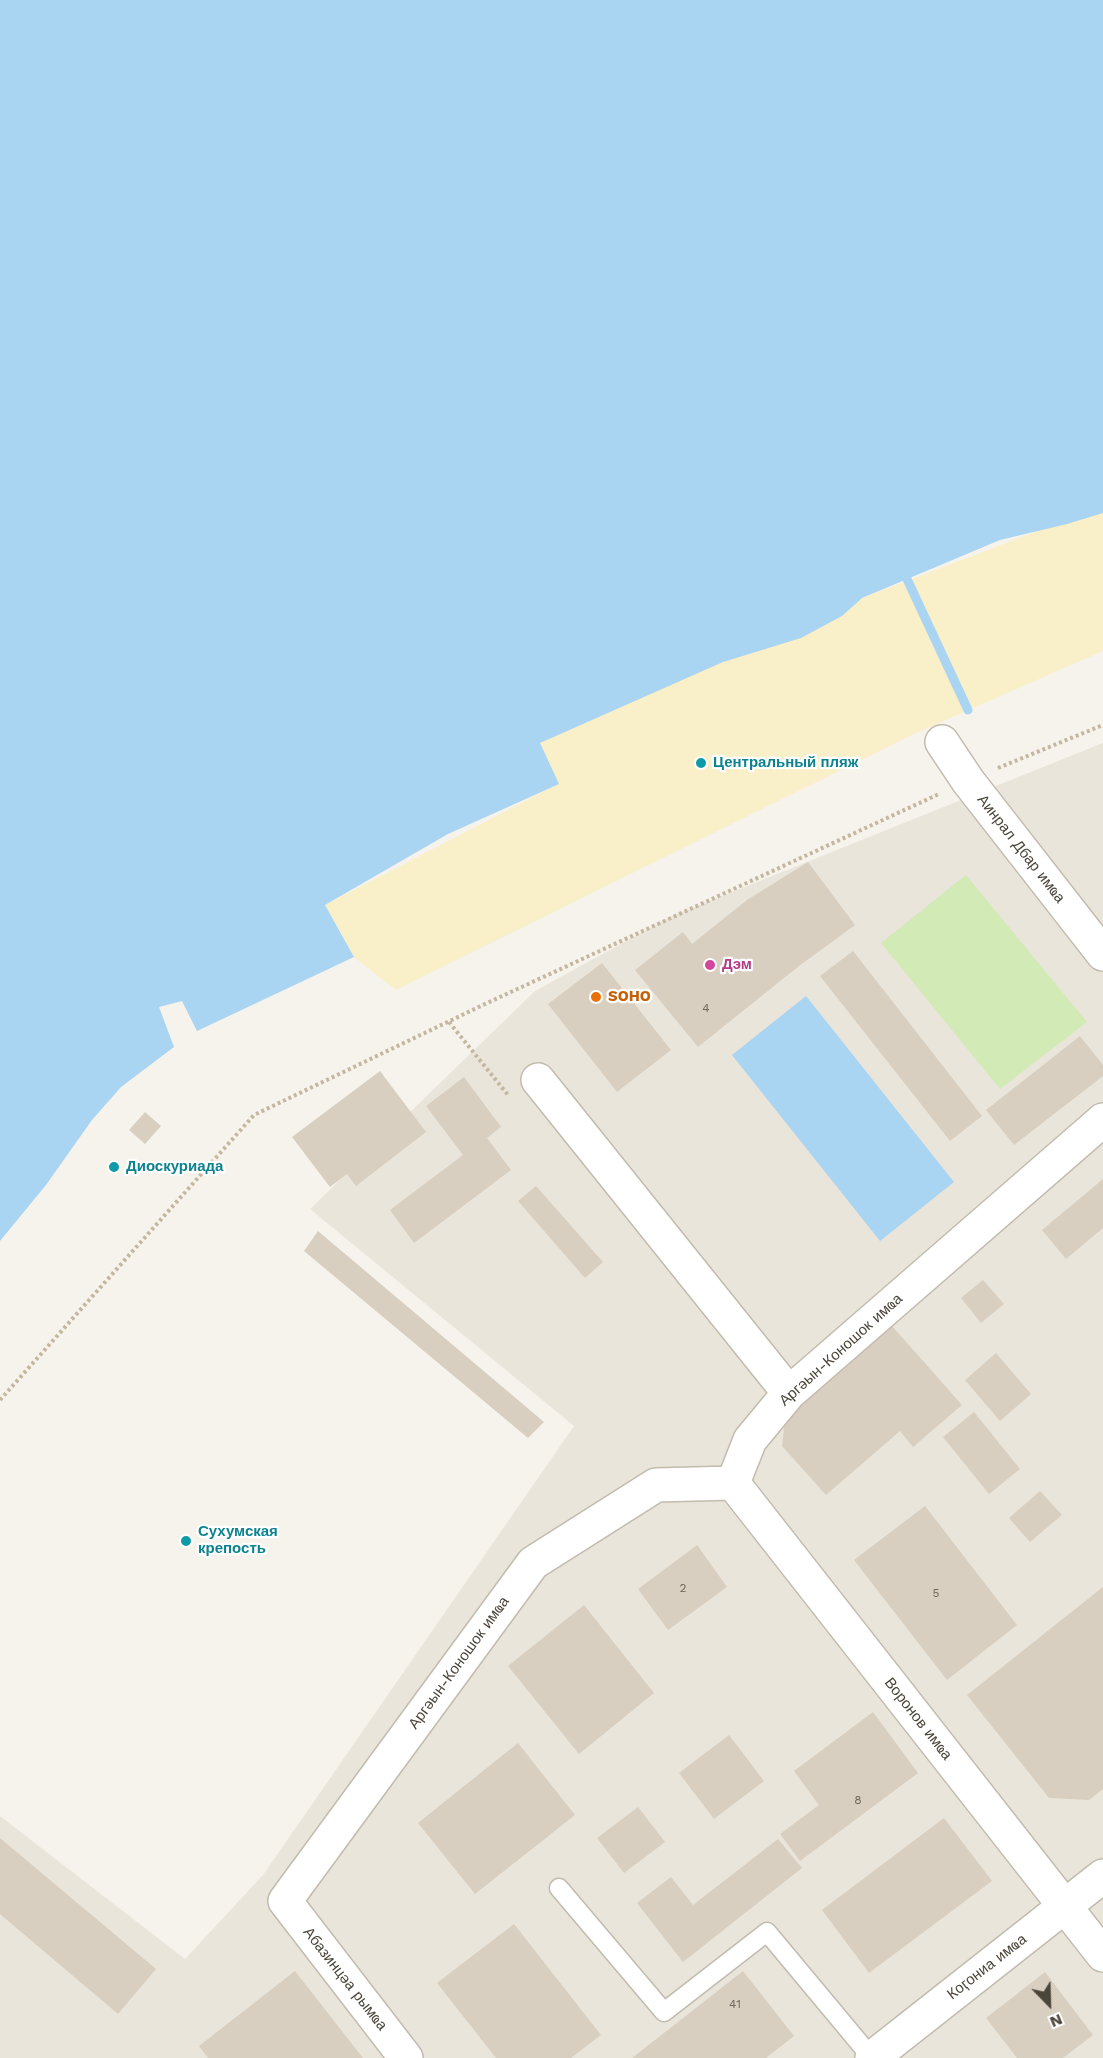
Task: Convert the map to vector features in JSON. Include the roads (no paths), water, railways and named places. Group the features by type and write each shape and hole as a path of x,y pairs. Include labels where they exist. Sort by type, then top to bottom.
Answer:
{"street":[{"name":"Аинрал Дбар имҩа","path":"942,742 968,781 1103,954"},
{"path":"538,1080 789,1393"},
{"name":"Аргәын-Коношок имҩа","path":"285,1900 533,1563 656,1485 733,1483 750,1440 789,1393 1103,1120"},
{"name":"Воронов имҩа","path":"733,1483 1103,1955"},
{"name":"Коӷониа имҩа","path":"872,2058 1103,1876"},
{"name":"Абазинцәа рымҩа","path":"285,1900 406,2058"}],"lane":[{"path":"560,1888 664,2012 767,1932 872,2058"}],"water":[{"path":"0,0 1103,0 1103,513 1000,540 862,598 842,616 801,638 723,662 540,743 559,784 448,834 325,905 354,957 197,1031 182,1001 159,1007 174,1047 121,1087 92,1120 46,1185 0,1241"},
{"path":"806,996 954,1182 880,1241 732,1055"}],"waterway":[{"path":"907,579 968,710"}],"place":[{"name":"Центральный пляж","path":"701,763"},
{"name":"Дэм","path":"710,965"},
{"name":"SOHO","path":"596,997"},
{"name":"Диоскуриада","path":"114,1167"},
{"name":"Сухумская крепость","path":"186,1541"}]}
